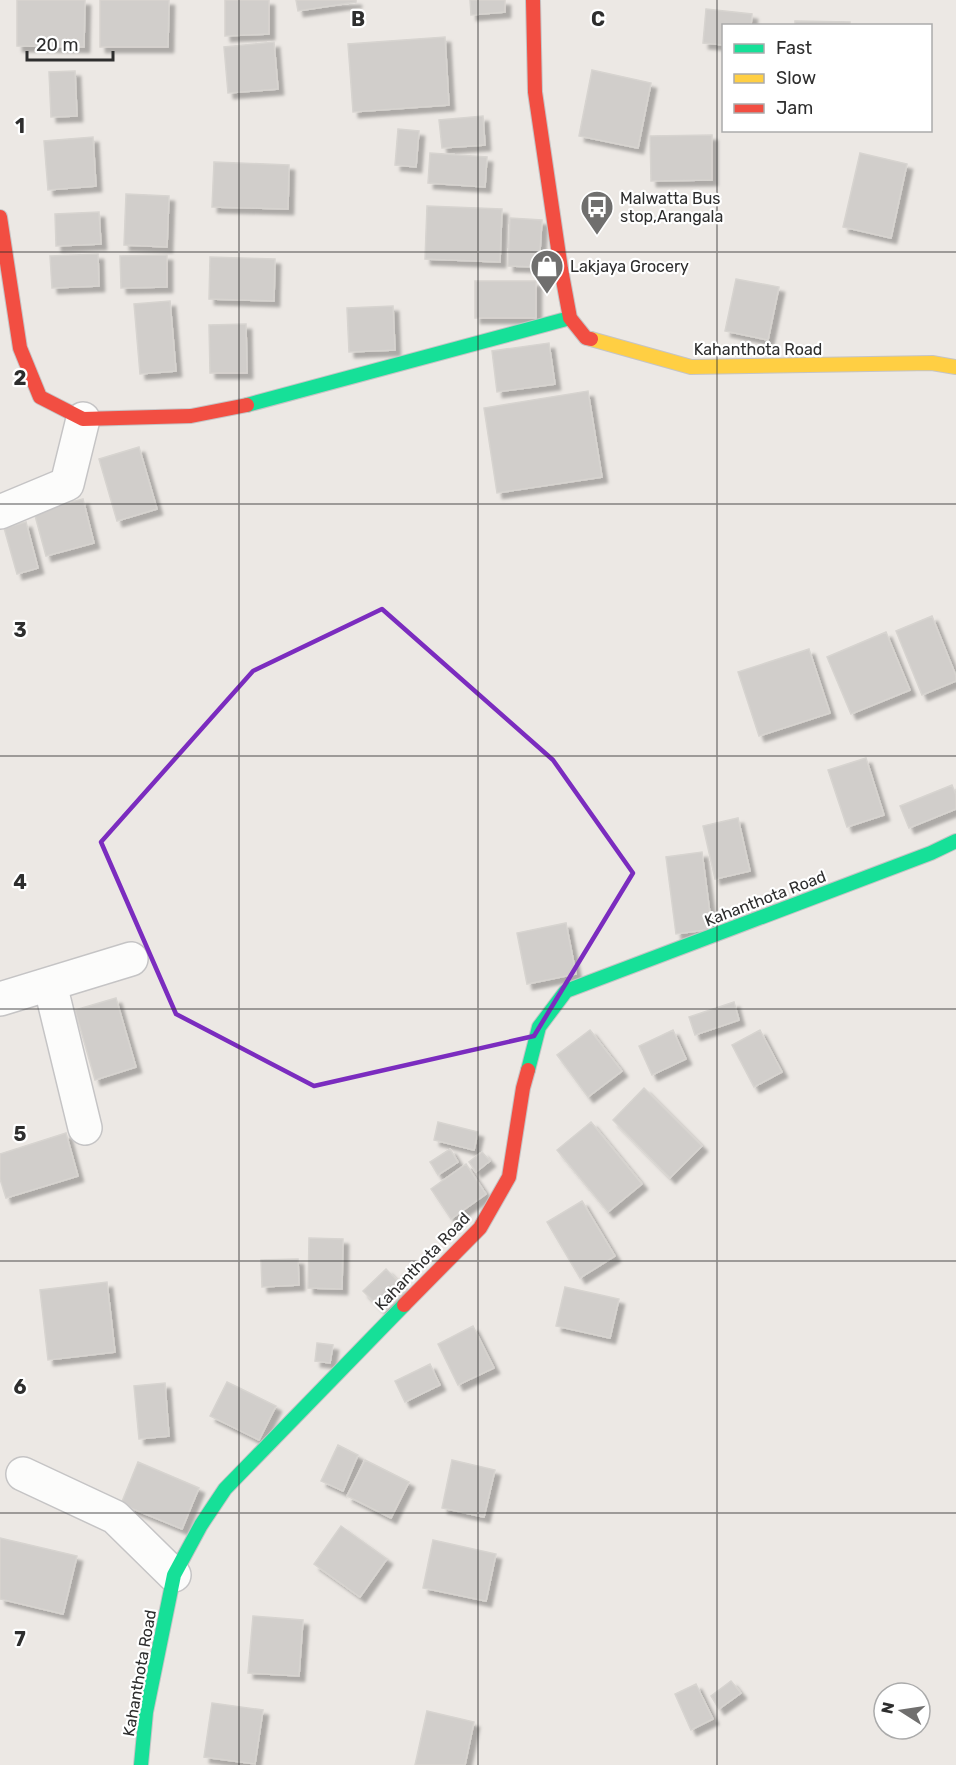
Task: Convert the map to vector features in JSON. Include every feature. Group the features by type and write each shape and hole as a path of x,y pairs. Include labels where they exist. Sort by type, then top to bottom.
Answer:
{"main road":[{"path":"0,217 20,348 40,397 83,419 190,416 264,402 570,318 535,92 533,0"},
{"name":"Kahanthota Road","path":"570,318 586,338 691,367 932,363 956,366"},
{"name":"Kahanthota Road","path":"141,1765 146,1712 174,1575 201,1525 225,1489 480,1228 509,1177 523,1088 538,1027 566,991 931,853 956,841"}],"street":[{"path":"0,512 67,484 83,419"},
{"path":"0,999 131,959"},
{"path":"50,984 85,1128"},
{"path":"23,1474 115,1517 174,1575"}],"highlighted area":[{"path":"382,609 553,760 633,873 534,1036 314,1086 176,1014 101,842 253,671"}],"building":[{"path":"17,0 85,0 84,47 17,46"},
{"path":"100,0 169,0 168,47 100,47"},
{"path":"225,0 269,0 269,34 225,36"},
{"path":"296,0 356,0 356,2 298,11"},
{"path":"470,0 505,0 505,12 471,15"},
{"path":"706,9 752,14 751,24 722,24 722,45 703,43"},
{"path":"795,21 850,22 850,24 795,24"},
{"path":"445,37 449,105 353,112 348,44"},
{"path":"274,42 278,89 228,93 224,47"},
{"path":"592,70 651,83 638,148 579,136"},
{"path":"75,71 77,116 51,117 49,72"},
{"path":"483,116 485,145 442,148 439,120"},
{"path":"398,129 419,131 416,167 395,165"},
{"path":"712,135 712,180 651,181 650,136"},
{"path":"93,137 96,186 48,190 44,141"},
{"path":"430,153 487,157 485,187 428,183"},
{"path":"860,153 907,164 891,238 843,227"},
{"path":"214,162 289,165 288,209 212,207"},
{"path":"126,194 169,196 167,247 124,245"},
{"path":"427,206 502,209 500,262 425,259"},
{"path":"99,212 101,244 56,246 55,214"},
{"path":"510,218 542,220 539,267 508,266"},
{"path":"98,254 99,286 52,288 50,256"},
{"path":"167,255 167,287 121,288 120,256"},
{"path":"210,257 275,259 274,301 209,299"},
{"path":"736,279 779,287 768,340 725,331"},
{"path":"475,281 536,281 536,318 475,318"},
{"path":"170,301 176,371 140,374 134,304"},
{"path":"393,306 395,350 349,352 347,308"},
{"path":"246,324 247,373 210,373 209,325"},
{"path":"549,343 555,384 497,392 492,351"},
{"path":"588,391 602,477 497,493 484,408"},
{"path":"139,447 157,509 117,521 99,459"},
{"path":"83,499 94,543 46,556 34,512"},
{"path":"26,522 38,568 17,574 4,528"},
{"path":"932,616 956,681 922,695 896,631"},
{"path":"886,632 910,690 851,714 827,657"},
{"path":"809,649 830,713 759,736 738,672"},
{"path":"866,758 884,815 847,827 828,770"},
{"path":"952,785 956,795 956,809 909,828 900,806"},
{"path":"738,818 750,871 715,879 703,826"},
{"path":"702,852 712,929 676,934 666,857"},
{"path":"566,923 576,974 527,984 517,933"},
{"path":"116,998 136,1067 95,1080 75,1010"},
{"path":"734,1002 739,1020 695,1035 689,1017"},
{"path":"590,1030 622,1071 588,1097 557,1055"},
{"path":"673,1030 686,1059 652,1075 639,1046"},
{"path":"760,1030 782,1072 754,1087 732,1045"},
{"path":"644,1088 702,1146 670,1178 613,1120"},
{"path":"438,1122 478,1132 474,1150 434,1140"},
{"path":"591,1122 642,1184 608,1212 557,1150"},
{"path":"66,1133 78,1176 6,1198 0,1179 0,1154"},
{"path":"450,1149 458,1162 438,1175 430,1162"},
{"path":"482,1152 490,1161 476,1172 469,1162"},
{"path":"466,1164 486,1194 451,1219 431,1189"},
{"path":"582,1201 615,1256 580,1278 547,1222"},
{"path":"309,1238 343,1239 342,1289 308,1288"},
{"path":"298,1259 299,1285 262,1287 261,1260"},
{"path":"386,1269 406,1290 384,1312 363,1291"},
{"path":"107,1282 115,1352 48,1360 40,1290"},
{"path":"565,1287 619,1299 610,1338 556,1326"},
{"path":"473,1326 494,1368 458,1385 438,1344"},
{"path":"317,1343 333,1345 330,1363 315,1361"},
{"path":"430,1364 440,1385 405,1402 395,1381"},
{"path":"227,1382 276,1406 259,1440 210,1416"},
{"path":"165,1383 169,1436 139,1439 134,1386"},
{"path":"338,1445 358,1455 343,1491 321,1481"},
{"path":"365,1460 409,1482 391,1518 347,1496"},
{"path":"452,1460 495,1470 484,1517 442,1508"},
{"path":"138,1462 199,1488 182,1529 121,1504"},
{"path":"341,1526 387,1559 360,1597 314,1564"},
{"path":"0,1538 77,1556 63,1614 0,1599"},
{"path":"433,1540 496,1554 486,1601 423,1588"},
{"path":"253,1616 303,1620 299,1676 248,1673"},
{"path":"731,1681 741,1693 719,1709 711,1696"},
{"path":"696,1684 713,1719 691,1730 675,1694"},
{"path":"212,1703 263,1710 255,1764 204,1757"},
{"path":"427,1711 474,1722 465,1765 415,1765"}],"traffic: fast":[{"path":"247,405 570,318"},
{"path":"528,1070 539,1027 566,991 931,853 956,841"},
{"path":"141,1765 146,1712 174,1575 201,1525 225,1489 404,1305"}],"traffic: slow":[{"path":"591,339 691,367 932,363 956,367"}],"traffic: jam":[{"path":"533,0 535,92 561,269 570,318 586,338 591,339"},
{"path":"0,217 20,348 40,397 83,419 191,416 247,405"},
{"path":"404,1305 480,1228 509,1177 528,1070"}],"place":[{"name":"Malwatta Bus stop,Arangala","path":"597,236"},
{"name":"Lakjaya Grocery","path":"547,295"}]}
